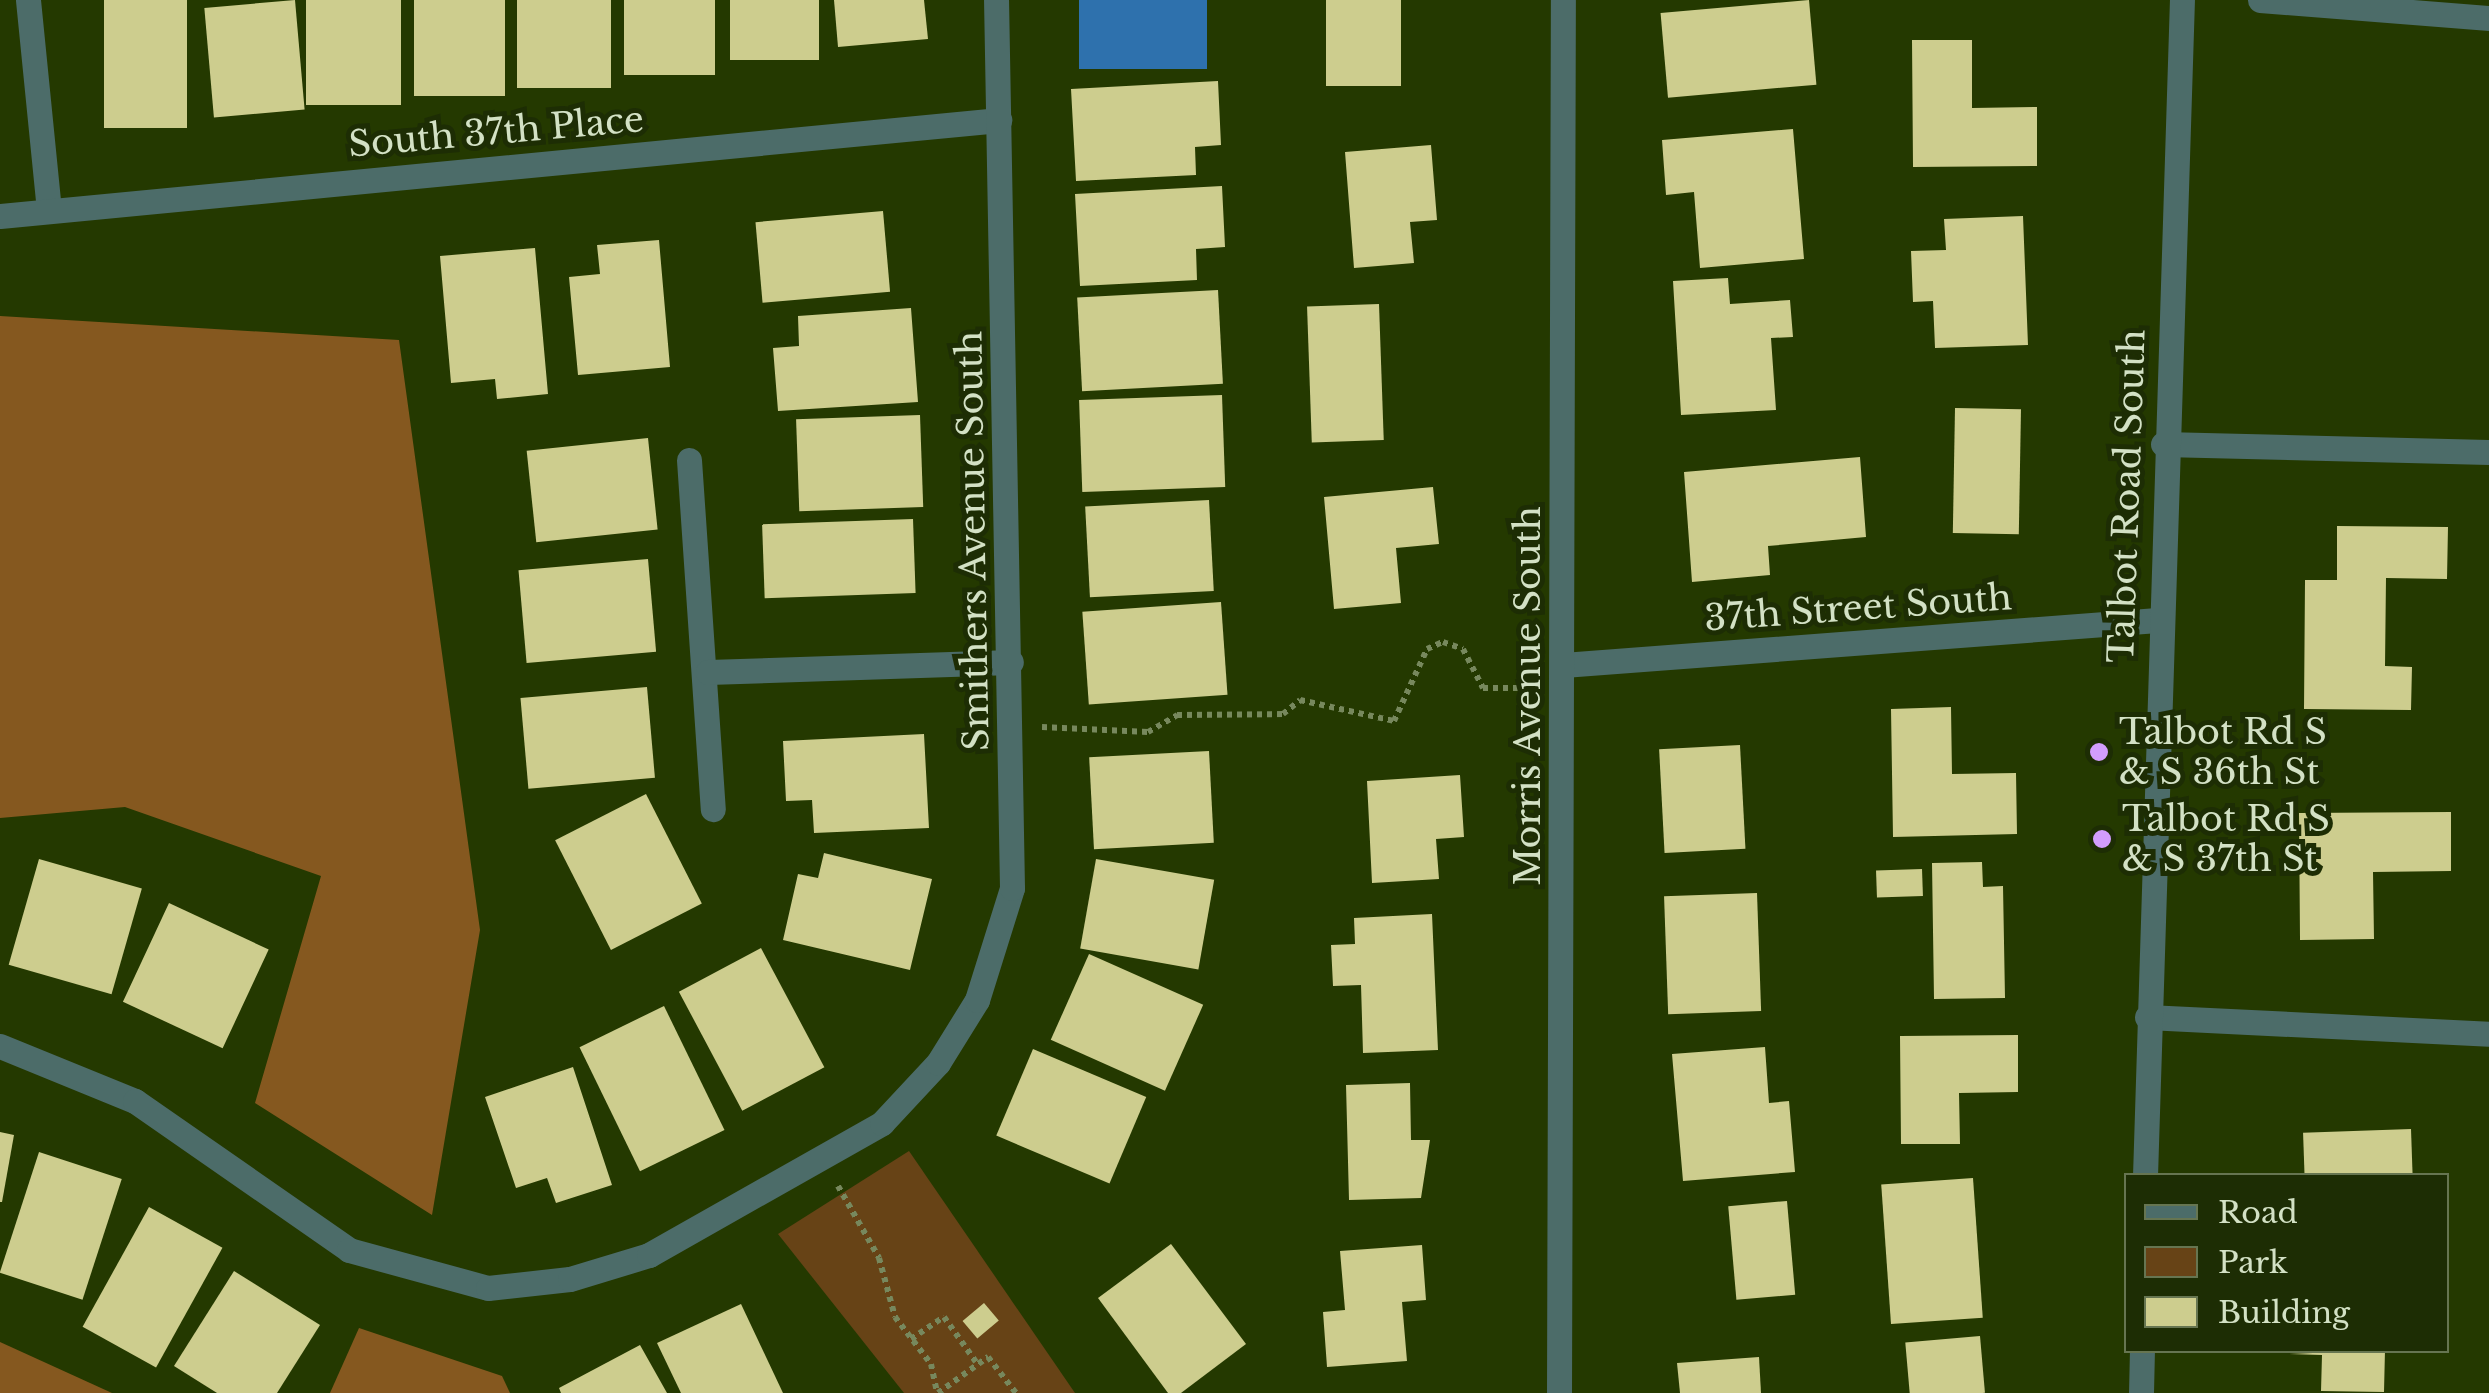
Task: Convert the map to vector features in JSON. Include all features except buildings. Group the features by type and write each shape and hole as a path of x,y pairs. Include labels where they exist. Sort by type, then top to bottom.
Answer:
{"street":[{"path":"28,0 49,209"},
{"name":"Smithers Avenue South","path":"0,1046 135,1101 349,1250 488,1288 570,1279 650,1254 882,1123 938,1063 1000,944 1012,888 1013,730 996,0"},
{"name":"Morris Avenue South","path":"1559,1393 1563,0"},
{"name":"Talbot Road South","path":"2145,1173 2157,620 2182,0"},
{"path":"2260,0 2489,18"},
{"name":"South 37th Place","path":"0,216 998,120"},
{"path":"2163,444 2489,452"},
{"path":"689,460 708,672 713,809"},
{"name":"37th Street South","path":"1564,665 2157,620"},
{"path":"708,672 1011,662"},
{"path":"2147,1017 2489,1034"},
{"path":"2141,1393 2142,1353"}],"path":[{"path":"1013,730 1148,732 1177,715 1282,714 1300,700 1394,722 1427,649 1443,642 1463,649 1483,688 1538,687 1564,665"},
{"path":"821,1157 872,1244 910,1338 932,1364 937,1393 988,1357 1016,1393"},
{"path":"910,1338 940,1316 976,1362"},
{"path":"959,1338 970,1330"}],"green space":[{"path":"909,1151 1075,1393 904,1393 778,1234"}],"shaded area":[{"path":"0,316 399,340 480,930 432,1215 255,1103 321,876 125,807 0,818"},
{"path":"359,1328 502,1376 510,1393 330,1393"},
{"path":"0,1342 112,1393 0,1393"}],"water":[{"path":"1079,0 1207,0 1207,69 1079,69"}],"place":[{"name":"Talbot Rd S & S 36th St","path":"2099,752"},
{"name":"Talbot Rd S & S 37th St","path":"2102,839"}]}
